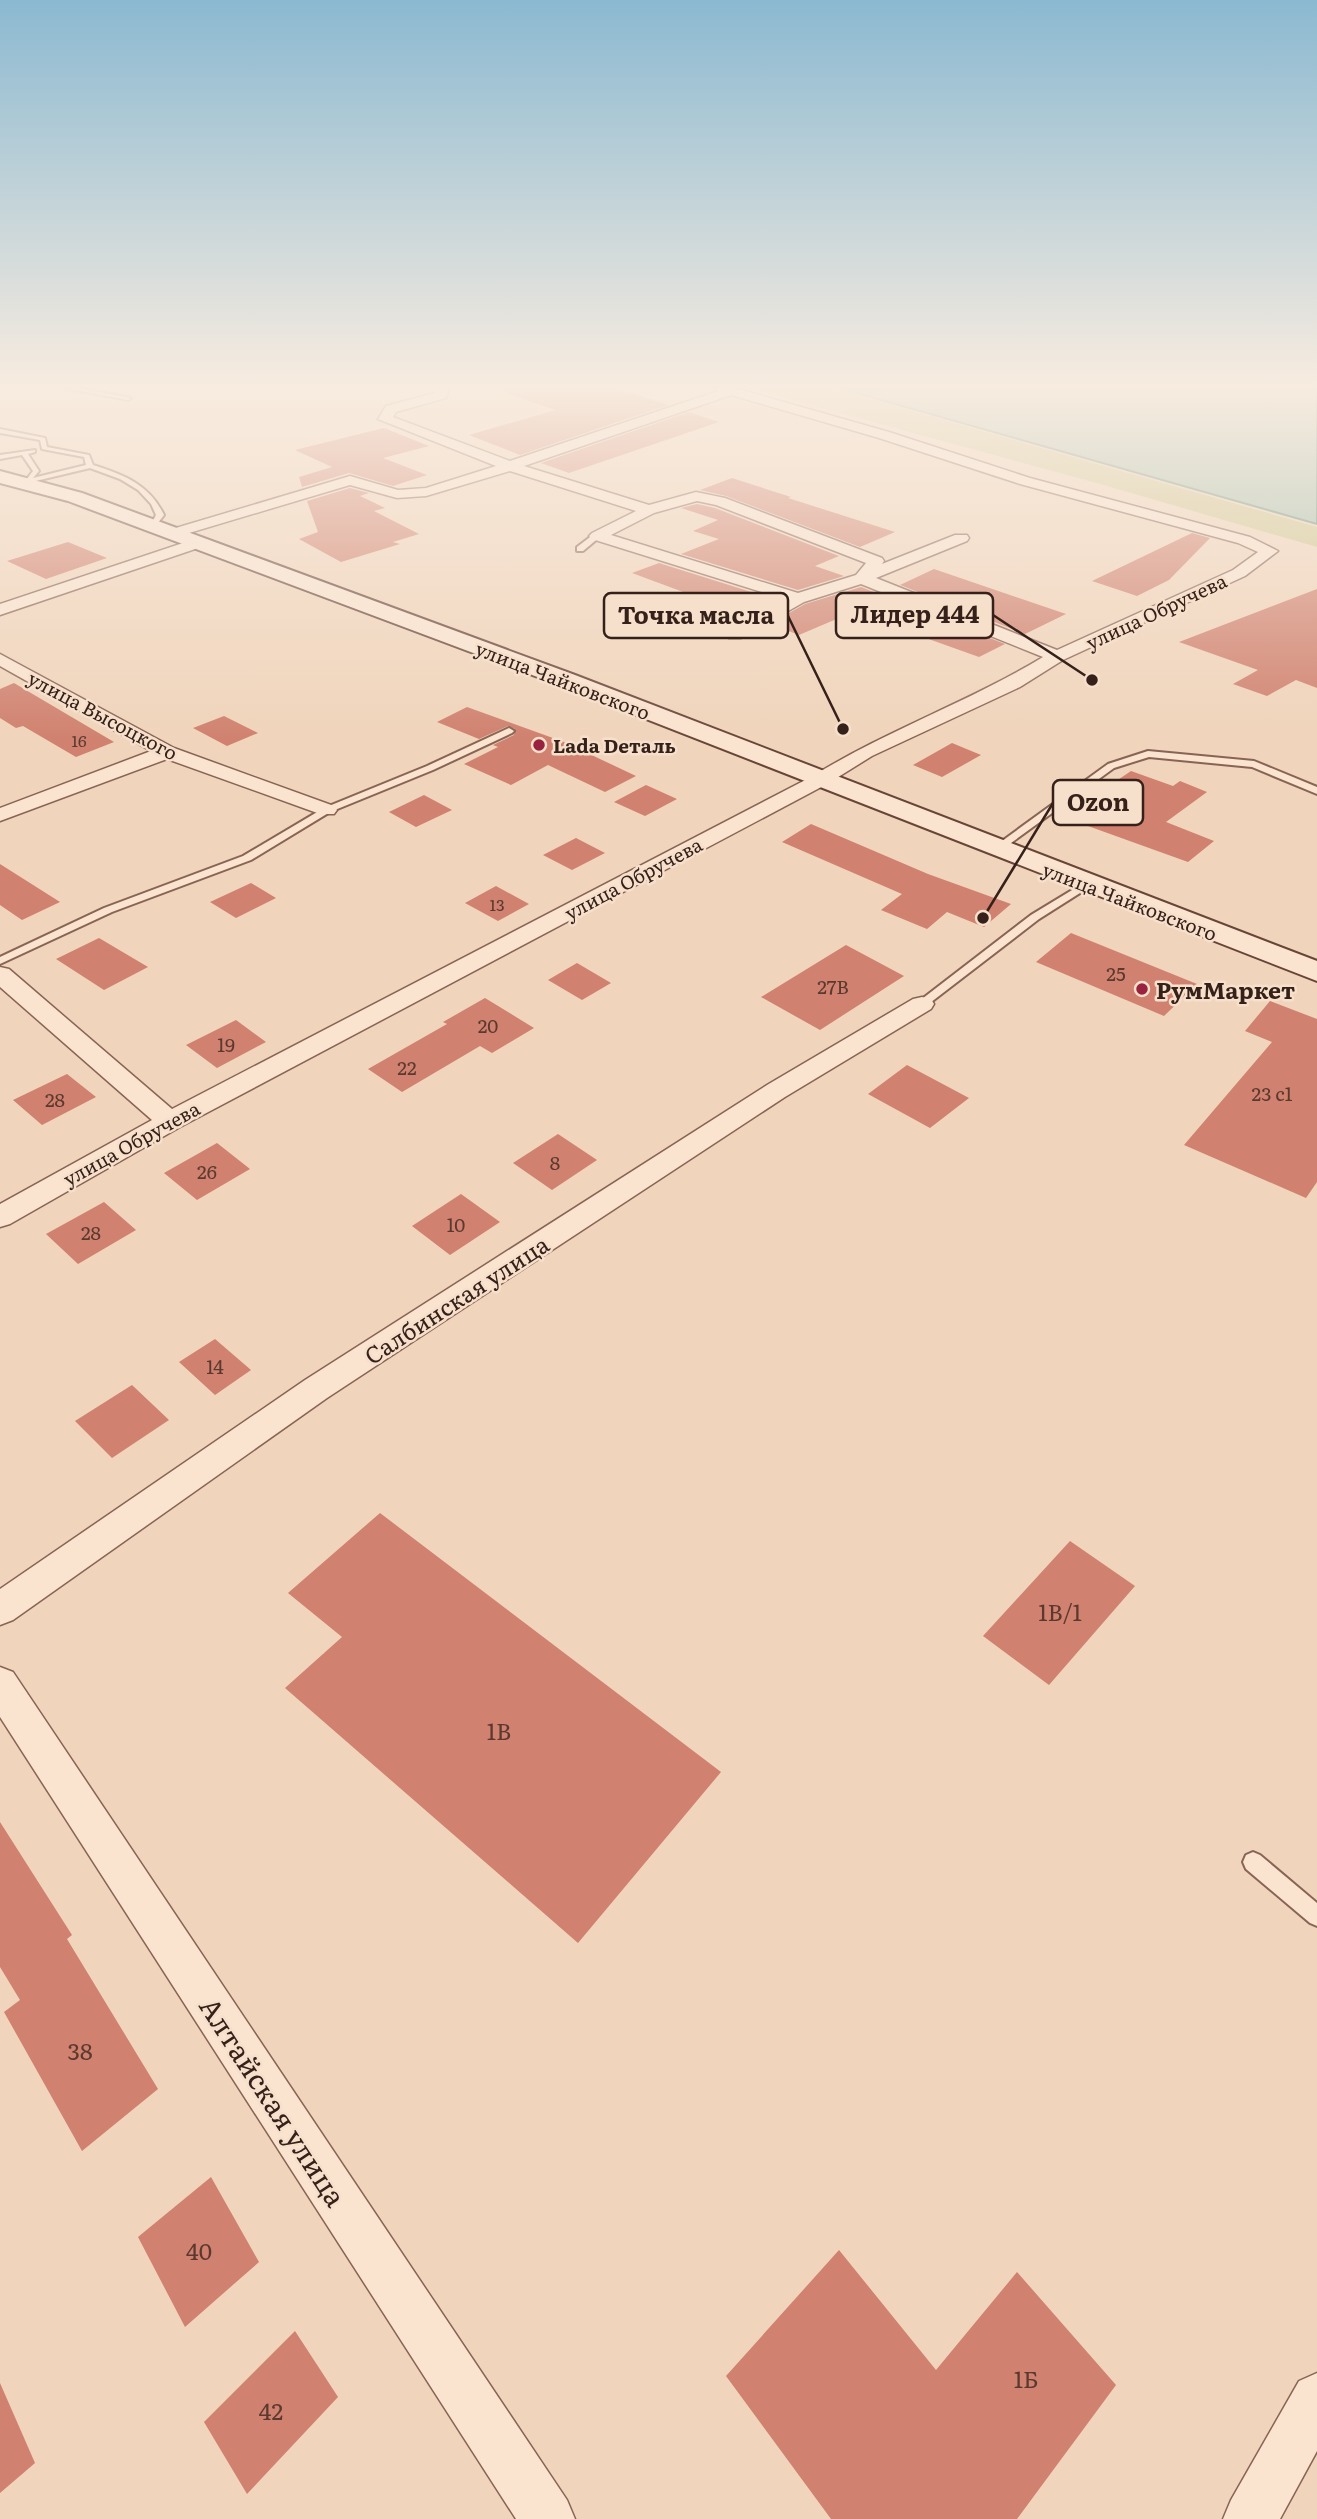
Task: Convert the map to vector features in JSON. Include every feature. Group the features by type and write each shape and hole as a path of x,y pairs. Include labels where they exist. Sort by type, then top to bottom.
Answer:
{"main road":[{"name":"улица Чайковского","path":"98,506 555,676 1317,972"}],"street":[{"path":"174,533 265,506"},
{"path":"635,506 649,510"},
{"path":"597,536 649,510 664,506"},
{"path":"732,506 876,561 862,578"},
{"name":"улица Обручева","path":"0,1217 170,1121 820,780 865,752 1013,683 1057,656 1239,573 1270,551 1244,540 1116,506"},
{"path":"597,536 798,598"},
{"path":"735,634 798,598 862,578 961,538"},
{"path":"0,610 198,543"},
{"path":"862,578 1057,656"},
{"name":"улица Высоцкого","path":"0,659 167,752 327,810"},
{"path":"0,815 167,752"},
{"path":"0,974 170,1121"},
{"name":"Салбинская улица","path":"0,1609 316,1389 776,1091 922,1004"},
{"name":"Алтайская улица","path":"0,1684 548,2519"},
{"path":"1250,2519 1317,2399"}],"lane":[{"path":"154,526 160,515 156,506"},
{"path":"580,549 597,536"},
{"path":"0,961 108,910 247,858 327,810 430,768 509,731"},
{"path":"996,849 1111,766 1148,754 1254,764 1317,791"},
{"path":"922,1004 1035,917 1087,884"},
{"path":"1253,1862 1317,1916"}],"shaded area":[{"path":"1174,506 1242,506 1317,527 1317,547"},
{"path":"1252,506 1317,506 1317,524"}],"building":[{"path":"309,506 380,506 385,508 374,511 419,534 393,542 400,544 341,562 299,539 318,532"},
{"path":"704,506 715,508 839,556 815,566 844,576 798,590 681,554 719,539 693,531 718,520 681,508"},
{"path":"751,506 812,506 895,532 860,547"},
{"path":"1192,533 1210,538 1169,580 1137,596 1092,581"},
{"path":"68,542 107,558 46,579 7,561"},
{"path":"659,563 777,600 748,616 632,573"},
{"path":"934,569 1066,614 1025,634 900,585"},
{"path":"861,587 1005,644 979,657 853,612 799,635 770,624 805,604"},
{"path":"1317,589 1317,688 1296,680 1267,696 1233,684 1258,670 1179,642"},
{"path":"14,683 114,742 76,757 23,726 16,728 0,718 0,689"},
{"path":"467,707 564,742 636,776 605,792 548,765 511,785 464,764 498,747 493,745 514,735 515,729 508,726 479,739 437,722"},
{"path":"224,716 258,733 227,746 193,728"},
{"path":"952,743 981,755 942,777 913,765"},
{"path":"1131,771 1173,786 1180,781 1207,792 1166,822 1214,841 1188,862 1063,817"},
{"path":"646,785 677,799 645,816 614,802"},
{"path":"424,795 452,810 416,827 389,812"},
{"path":"811,824 928,874 1011,904 984,927 947,912 927,929 881,910 902,894 782,842"},
{"path":"576,838 605,853 572,870 543,855"},
{"path":"0,864 60,902 22,920 0,905"},
{"path":"251,883 276,898 236,918 210,902"},
{"path":"496,886 529,904 498,921 465,903"},
{"path":"1071,933 1197,984 1164,1016 1036,962"},
{"path":"99,938 148,967 104,990 56,959"},
{"path":"846,945 904,976 820,1030 761,997"},
{"path":"577,963 611,983 582,1000 548,980"},
{"path":"485,998 534,1028 492,1053 480,1046 402,1092 368,1069 447,1024 443,1022"},
{"path":"1270,1001 1317,1019 1317,1182 1306,1198 1184,1145 1272,1042 1245,1031"},
{"path":"236,1020 266,1042 217,1068 186,1045"},
{"path":"907,1065 969,1098 930,1128 868,1094"},
{"path":"67,1074 96,1097 42,1125 13,1100"},
{"path":"558,1134 597,1160 552,1190 513,1163"},
{"path":"217,1143 250,1169 197,1200 164,1173"},
{"path":"461,1194 500,1222 450,1255 412,1226"},
{"path":"104,1202 136,1230 78,1264 46,1234"},
{"path":"215,1339 251,1370 215,1395 179,1362"},
{"path":"132,1385 169,1420 112,1458 75,1421"},
{"path":"380,1513 721,1772 578,1943 285,1688 342,1637 288,1593"},
{"path":"1070,1541 1135,1586 1049,1685 983,1636"},
{"path":"0,1822 72,1935 67,1939 158,2089 82,2151 4,2012 20,2000 0,1967"},
{"path":"211,2177 259,2262 185,2327 138,2237"},
{"path":"839,2250 936,2370 1017,2272 1116,2385 1017,2519 831,2519 726,2376"},
{"path":"295,2331 338,2397 247,2494 204,2422"},
{"path":"0,2383 35,2463 0,2493"}],"place":[{"name":"Лидер 444","path":"1092,680"},
{"name":"Точка масла","path":"843,729"},
{"name":"Lada Dеталь","path":"539,745"},
{"name":"Ozon","path":"983,918"},
{"name":"РумМаркет","path":"1142,989"}]}
